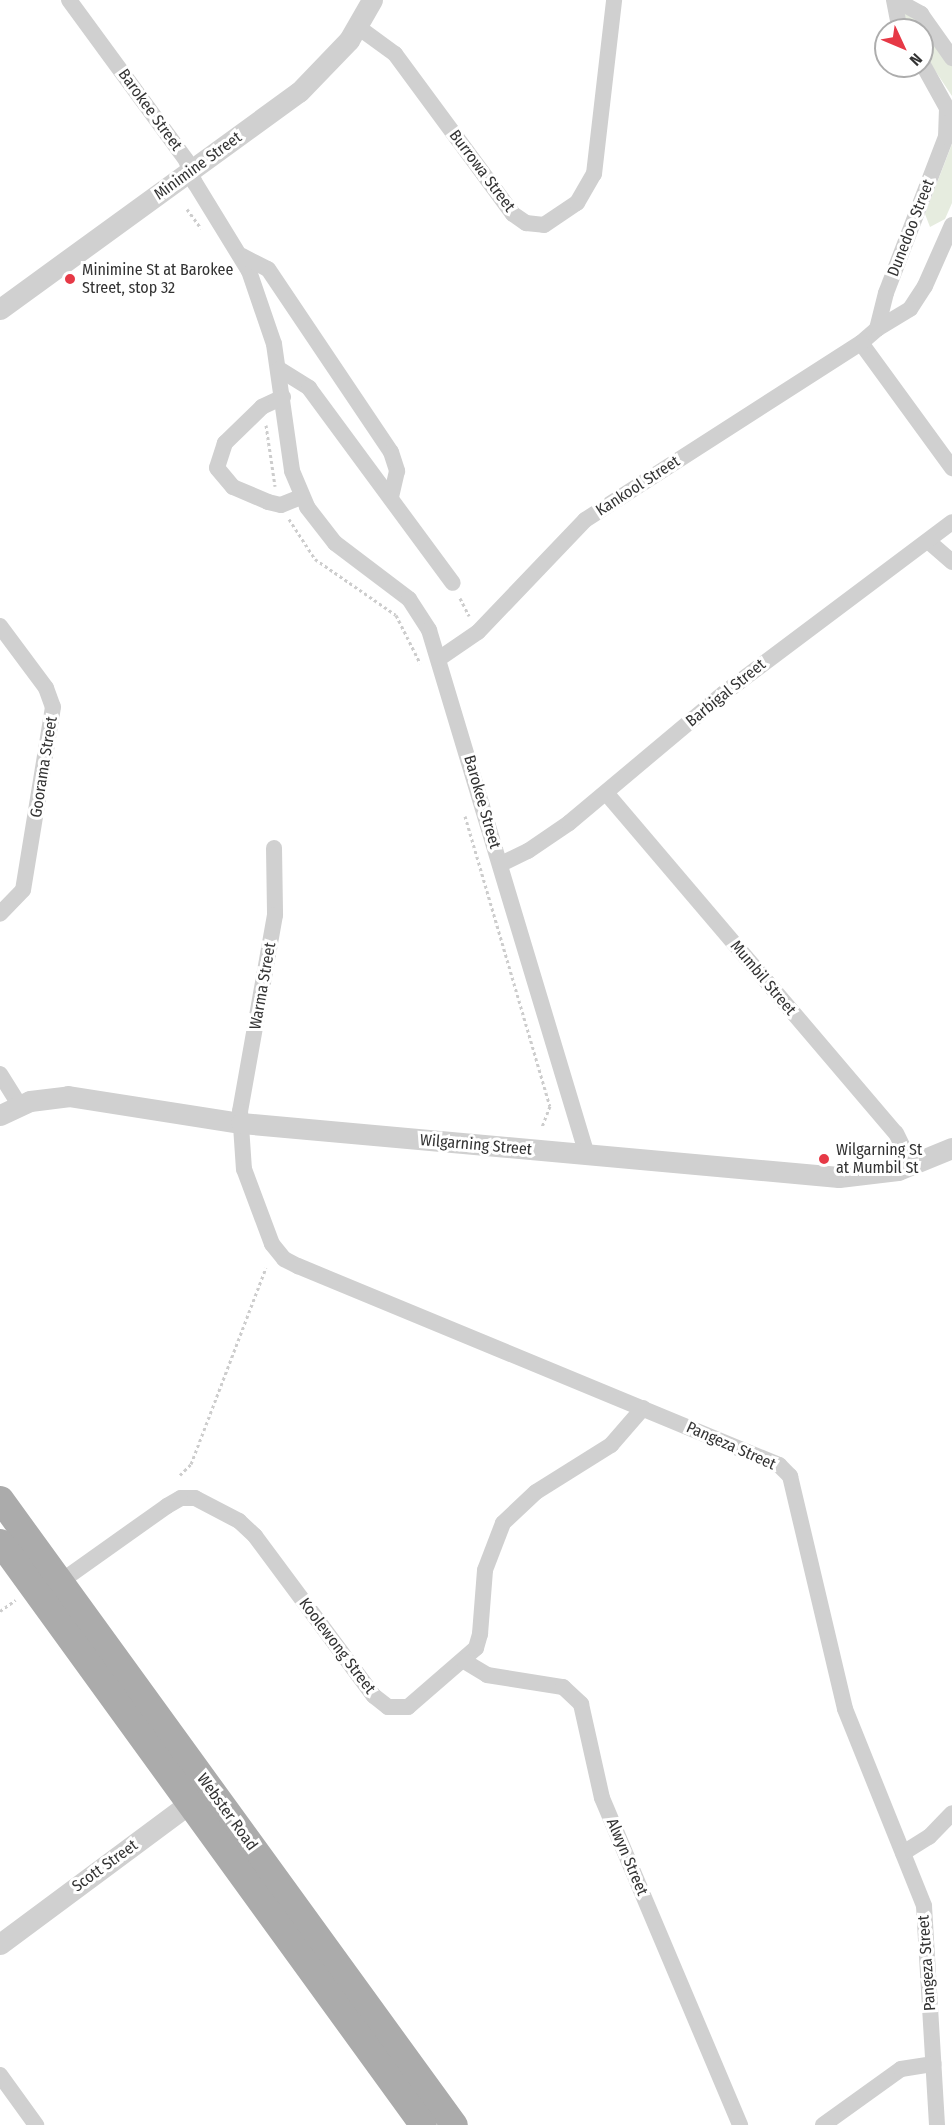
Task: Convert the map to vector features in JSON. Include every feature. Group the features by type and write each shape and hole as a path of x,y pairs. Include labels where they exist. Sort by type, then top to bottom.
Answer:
{"main road":[{"name":"Webster Road","path":"0,1499 50,1588 200,1796 423,2125"},
{"name":"Webster Road","path":"0,1542 50,1588"},
{"name":"Webster Road","path":"200,1796 454,2125"}],"street":[{"name":"Barokee Street","path":"69,0 191,171 242,256 264,308 279,369 292,471 301,497 335,543 409,599 429,630 440,658 587,1155"},
{"name":"Minimine Street","path":"0,309 314,80 358,27 372,0"},
{"name":"Burrowa Street","path":"358,27 395,54 513,214 526,224 544,225 577,202 594,174 614,0"},
{"path":"898,18 895,0 918,3 952,58"},
{"name":"Dunedoo Street","path":"877,329 886,293 946,137 947,108 930,78"},
{"name":"Dunedoo Street","path":"861,344 877,329 902,316 918,299 952,225"},
{"path":"242,256 268,269 391,452 398,471 391,498"},
{"path":"861,344 952,468"},
{"name":"Kankool Street","path":"440,658 478,632 585,520 861,344"},
{"path":"279,369 309,388 453,583"},
{"path":"283,397 262,407 225,443 217,468 233,487 268,502 281,505 301,497"},
{"name":"Barbigal Street","path":"501,864 528,851 607,794 723,694 952,522"},
{"path":"928,541 952,562"},
{"name":"Goorama Street","path":"0,626 46,688 53,707 22,890 0,914"},
{"name":"Mumbil Street","path":"607,794 896,1133 912,1166"},
{"name":"Warma Street","path":"241,1123 275,915 274,848"},
{"path":"0,1074 19,1104"},
{"name":"Wilgarning Street","path":"0,1116 19,1104 43,1097 68,1096 241,1123 839,1177 881,1174 912,1166 952,1148"},
{"name":"Pangeza Street","path":"241,1123 244,1169 268,1237 285,1258 779,1465 790,1476 845,1709 924,1906 937,2125"},
{"name":"Koolewong Street","path":"50,1588 167,1506 181,1498 195,1498 239,1521 255,1536 368,1689 388,1707 408,1707 464,1661 478,1641 485,1570 504,1523 536,1492 611,1445 643,1408"},
{"name":"Alwyn Street","path":"464,1661 487,1675 563,1687 581,1704 602,1798 740,2125"},
{"name":"Scott Street","path":"0,1944 200,1796"},
{"path":"903,1853 929,1837 952,1813"},
{"path":"823,2125 901,2069 934,2064"},
{"path":"0,2075 36,2125"}],"path":[{"path":"187,209 204,232"},
{"path":"265,415 271,480 279,496"},
{"path":"289,519 315,559 396,615 422,668"},
{"path":"453,583 478,632"},
{"path":"465,814 550,1106 542,1127"},
{"path":"180,1475 191,1464 266,1268"}],"shaded area":[{"path":"907,12 914,18 905,18 904,13"},
{"path":"934,39 952,65 952,96 934,69"},
{"path":"952,144 952,203 945,219 930,227 925,214"}],"place":[{"name":"Minimine St at Barokee Street, stop 32","path":"70,279"},
{"name":"Wilgarning St at Mumbil St","path":"824,1159"}]}
